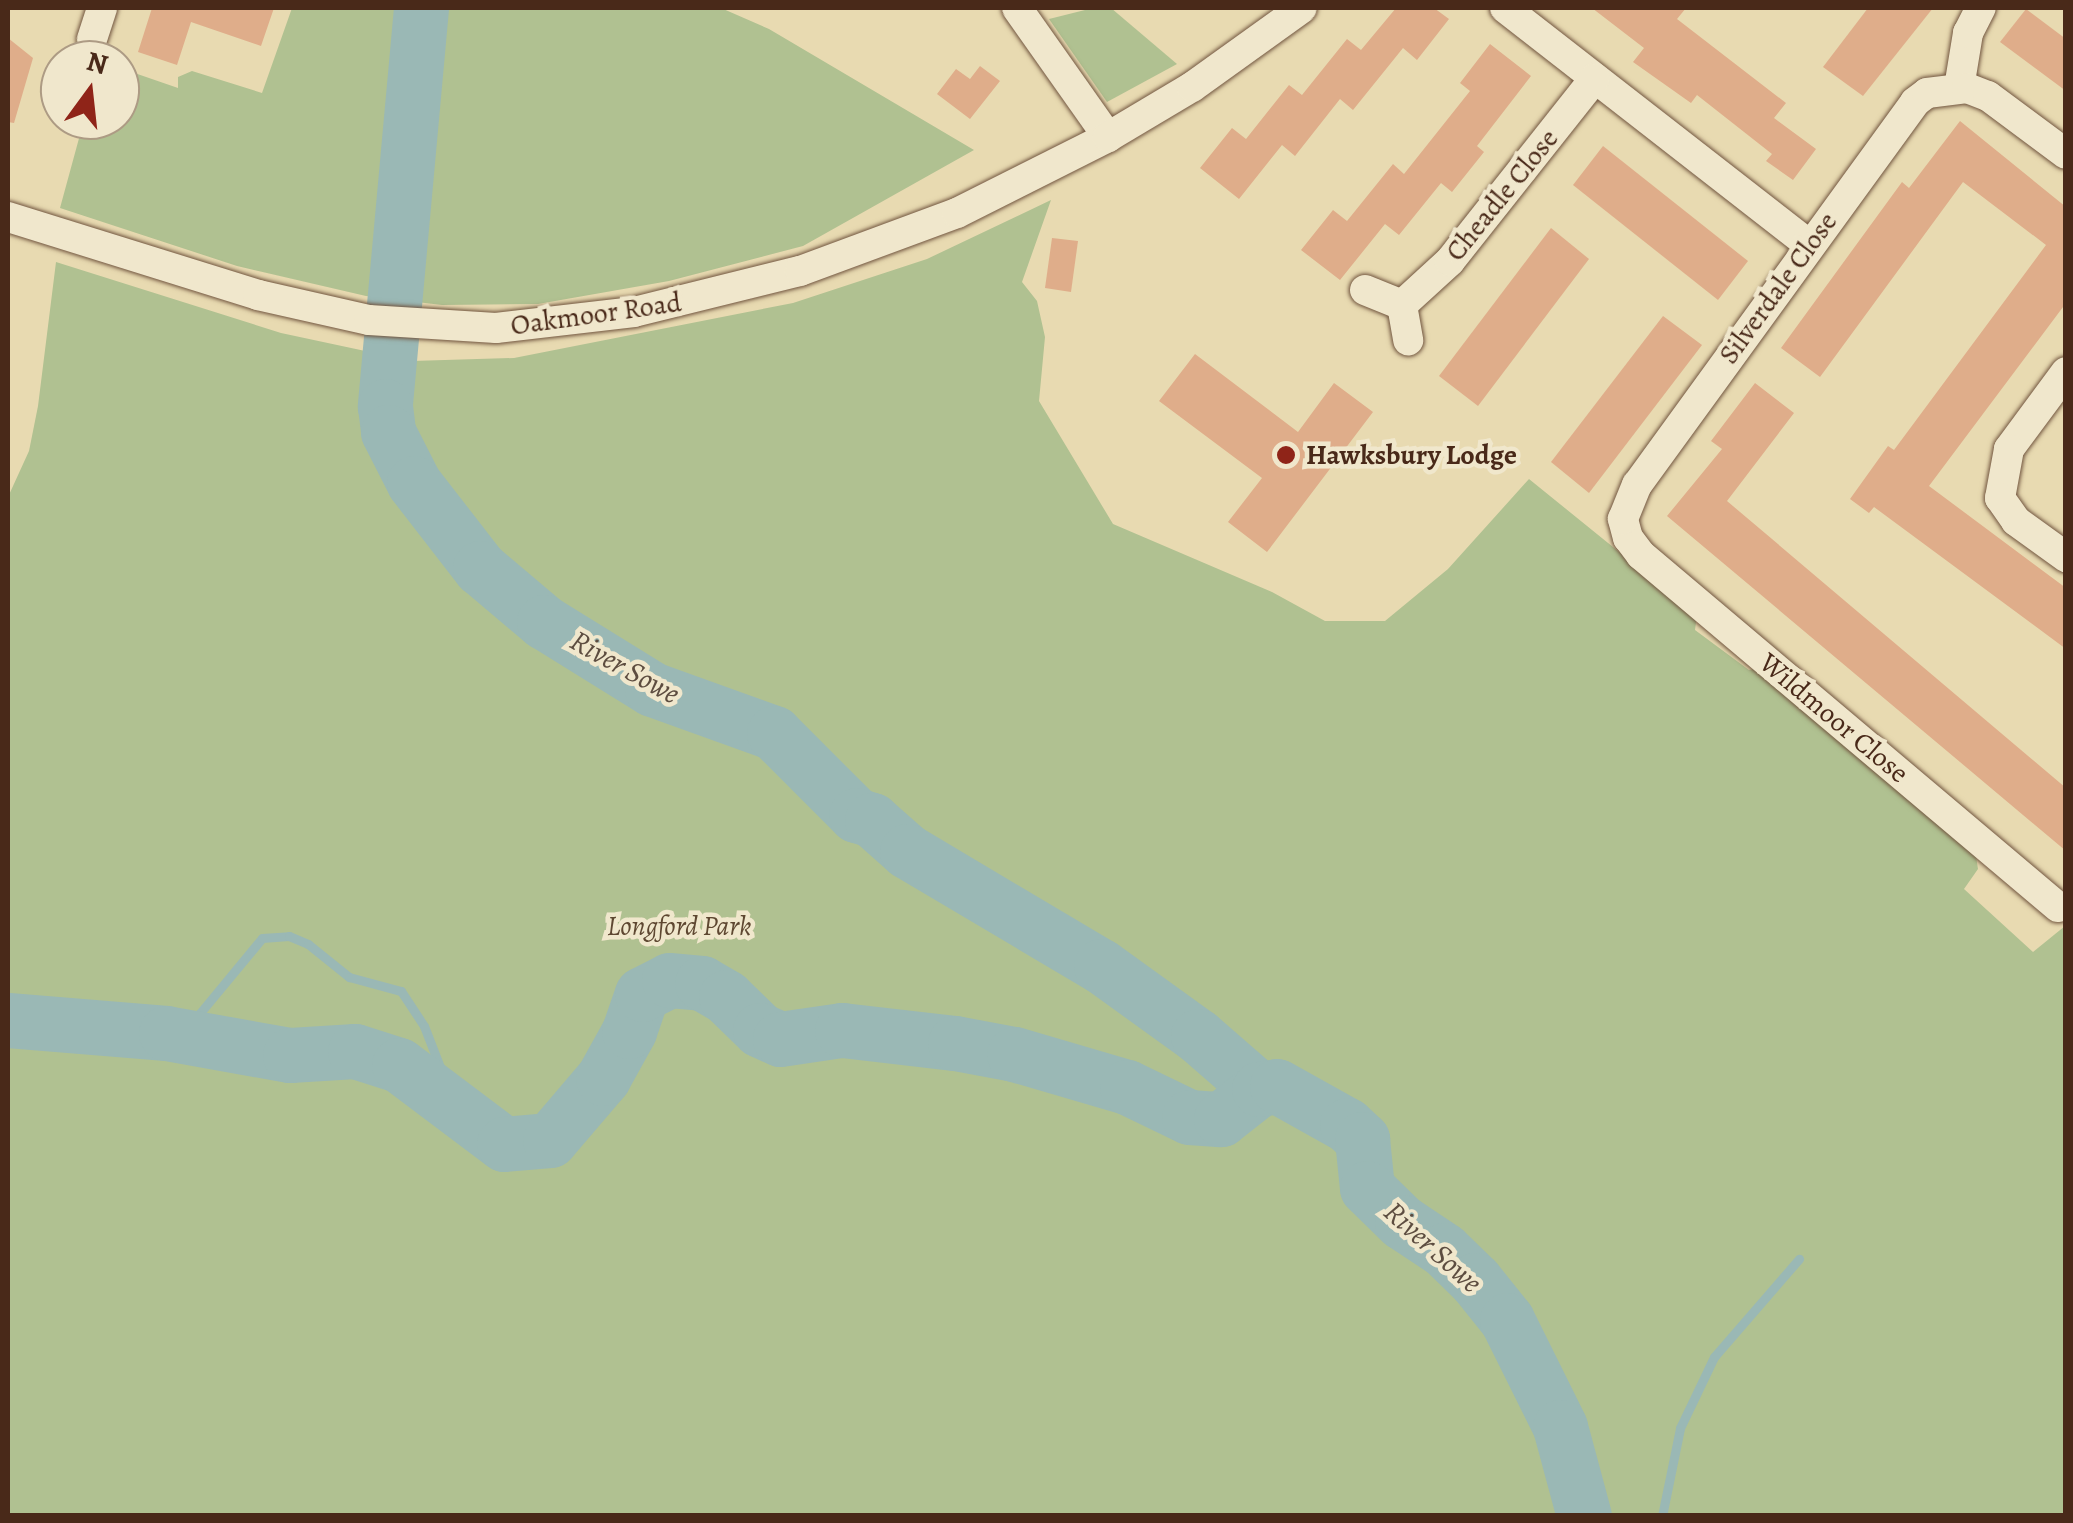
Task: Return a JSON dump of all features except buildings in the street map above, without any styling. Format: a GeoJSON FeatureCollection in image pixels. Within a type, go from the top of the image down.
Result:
{"type":"FeatureCollection","features":[{"type":"Feature","properties":{"kind":"street"},"geometry":{"type":"LineString","coordinates":[[92,40],[102,8]]}},
{"type":"Feature","properties":{"kind":"street"},"geometry":{"type":"LineString","coordinates":[[1017,8],[1108,137]]}},
{"type":"Feature","properties":{"kind":"street","name":"Oakmoor Road"},"geometry":{"type":"LineString","coordinates":[[8,217],[258,295],[368,320],[424,326],[557,324],[634,312],[784,276],[877,246],[957,213],[1108,137],[1192,87],[1302,8]]}},
{"type":"Feature","properties":{"kind":"street"},"geometry":{"type":"LineString","coordinates":[[1505,8],[1808,244]]}},
{"type":"Feature","properties":{"kind":"street"},"geometry":{"type":"LineString","coordinates":[[1980,8],[1968,33],[1959,88],[1988,96],[2066,154]]}},
{"type":"Feature","properties":{"kind":"street","name":"Cheadle Close"},"geometry":{"type":"LineString","coordinates":[[1402,305],[1450,261],[1595,78]]}},
{"type":"Feature","properties":{"kind":"street","name":"Silverdale Close"},"geometry":{"type":"LineString","coordinates":[[1623,520],[1637,485],[1808,244],[1915,102],[1927,93],[1959,88]]}},
{"type":"Feature","properties":{"kind":"street"},"geometry":{"type":"LineString","coordinates":[[1365,290],[1402,305],[1408,340]]}},
{"type":"Feature","properties":{"kind":"street"},"geometry":{"type":"LineString","coordinates":[[2066,372],[2009,449],[2000,498],[2016,521],[2066,557]]}},
{"type":"Feature","properties":{"kind":"street","name":"Wildmoor Close"},"geometry":{"type":"LineString","coordinates":[[1623,520],[1628,538],[1641,555],[2058,908]]}},
{"type":"Feature","properties":{"kind":"green space"},"geometry":{"type":"Polygon","coordinates":[[[292,8],[721,8],[769,29],[974,150],[803,246],[669,281],[538,304],[442,305],[366,296],[237,266],[60,208],[79,140],[140,140],[140,75],[178,88],[178,77],[192,71],[262,93],[292,8]]]}},
{"type":"Feature","properties":{"kind":"green space"},"geometry":{"type":"Polygon","coordinates":[[[1093,8],[1111,8],[1177,64],[1107,102],[1049,19],[1093,8]]]}},
{"type":"Feature","properties":{"kind":"green space","name":"Longford Park"},"geometry":{"type":"Polygon","coordinates":[[[1051,200],[1022,282],[1037,301],[1045,337],[1039,401],[1113,524],[1272,592],[1325,621],[1385,621],[1448,569],[1529,479],[1697,615],[1695,630],[1749,670],[1759,668],[1975,850],[1978,869],[1964,889],[2033,952],[2065,926],[2065,1515],[8,1516],[8,497],[29,451],[56,262],[281,333],[412,361],[514,358],[793,303],[927,259],[1051,200]]]}},
{"type":"Feature","properties":{"kind":"waterway","name":"River Sowe"},"geometry":{"type":"LineString","coordinates":[[421,8],[385,406],[388,432],[414,483],[480,568],[544,622],[652,689],[774,733],[856,815],[872,820],[907,851],[1101,966],[1198,1036],[1259,1089]]}},
{"type":"Feature","properties":{"kind":"waterway"},"geometry":{"type":"LineString","coordinates":[[166,1033],[200,1013],[262,938],[289,936],[308,944],[349,977],[401,991],[424,1026],[454,1103]]}},
{"type":"Feature","properties":{"kind":"waterway","name":"River Sowe"},"geometry":{"type":"LineString","coordinates":[[8,1020],[166,1033],[290,1055],[355,1051],[399,1065],[504,1144],[550,1140],[603,1078],[629,1031],[642,994],[669,980],[702,983],[726,997],[760,1030],[780,1039],[842,1030],[1014,1054],[1127,1087],[1189,1117],[1221,1119],[1259,1089],[1277,1086],[1347,1125],[1362,1139],[1367,1188],[1402,1222],[1444,1250],[1507,1320],[1560,1427],[1584,1516]]}},
{"type":"Feature","properties":{"kind":"waterway"},"geometry":{"type":"LineString","coordinates":[[1662,1516],[1680,1428],[1714,1357],[1799,1259]]}},
{"type":"Feature","properties":{"kind":"place","name":"Hawksbury Lodge"},"geometry":{"type":"Point","coordinates":[1286,455]}}]}
